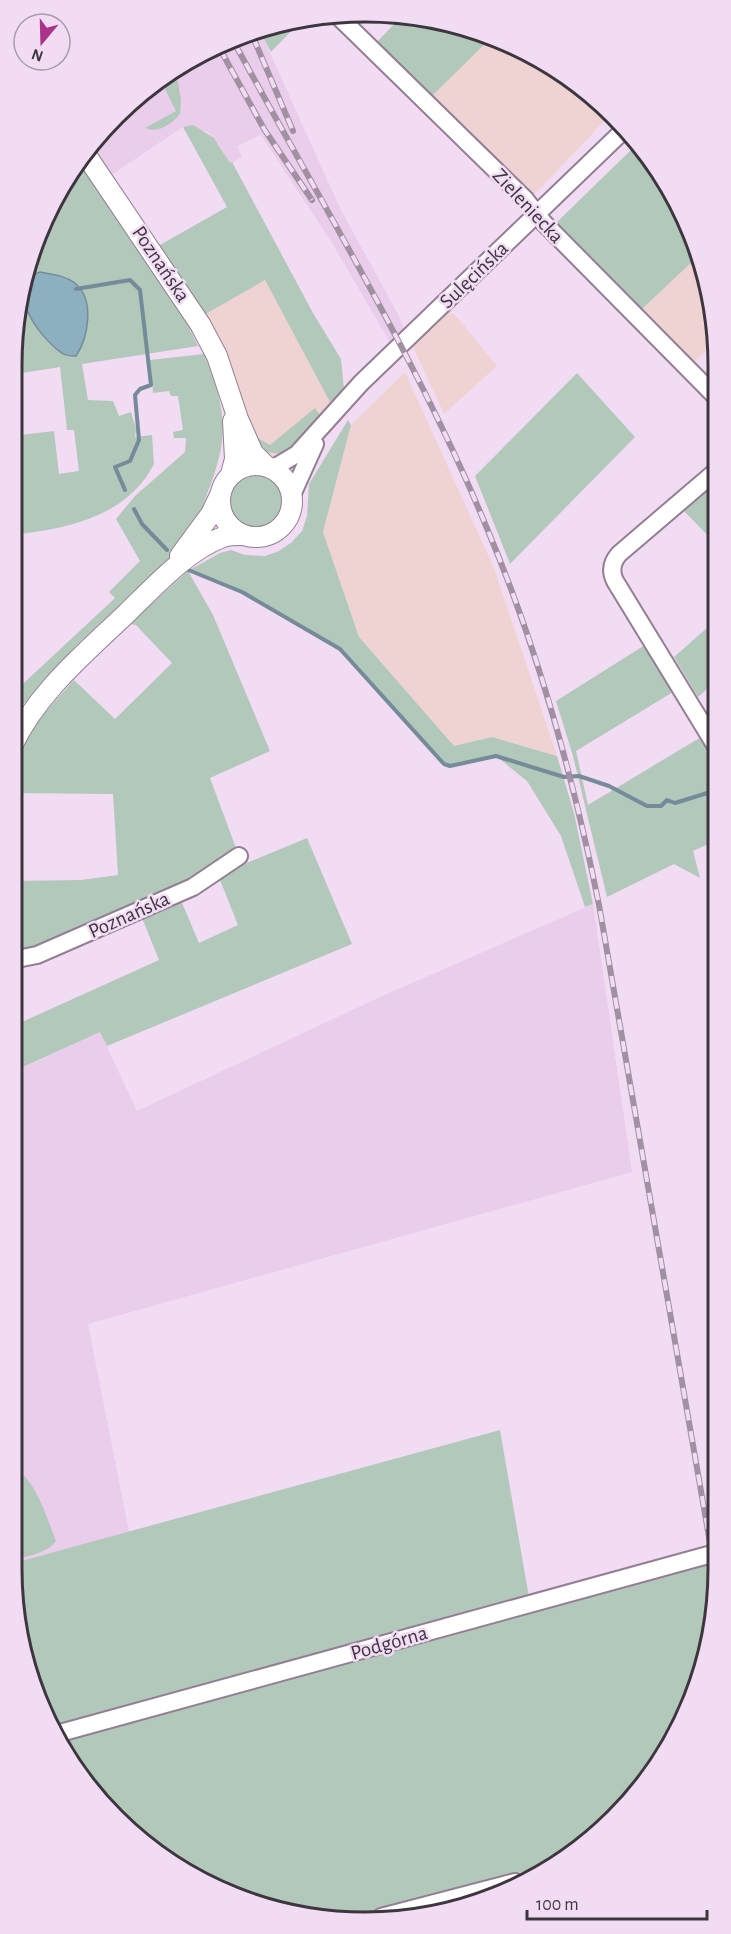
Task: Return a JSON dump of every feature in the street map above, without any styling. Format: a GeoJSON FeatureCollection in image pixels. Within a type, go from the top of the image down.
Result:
{"type":"FeatureCollection","features":[{"type":"Feature","properties":{"kind":"main road","name":"Poznańska"},"geometry":{"type":"LineString","coordinates":[[90,161],[200,324],[226,382],[238,420],[253,453],[270,468]]}},
{"type":"Feature","properties":{"kind":"main road","name":"Poznańska"},"geometry":{"type":"LineString","coordinates":[[22,725],[62,676],[165,575],[199,532],[226,482],[235,459],[235,443],[226,382]]}},
{"type":"Feature","properties":{"kind":"main road"},"geometry":{"type":"LineString","coordinates":[[249,465],[270,468],[281,476],[292,495],[290,514],[277,532],[261,538],[241,535],[234,531],[223,516],[226,482],[249,465]]}},
{"type":"Feature","properties":{"kind":"main road","name":"Poznańska"},"geometry":{"type":"LineString","coordinates":[[165,575],[207,545],[224,536],[241,535]]}},
{"type":"Feature","properties":{"kind":"street","name":"Zieleniecka"},"geometry":{"type":"LineString","coordinates":[[345,23],[516,191],[708,389]]}},
{"type":"Feature","properties":{"kind":"street","name":"Sulęcińska"},"geometry":{"type":"LineString","coordinates":[[270,468],[297,454],[326,425],[361,384],[619,135]]}},
{"type":"Feature","properties":{"kind":"street","name":"Sulęcińska"},"geometry":{"type":"LineString","coordinates":[[292,495],[305,460],[326,425]]}},
{"type":"Feature","properties":{"kind":"street"},"geometry":{"type":"LineString","coordinates":[[708,478],[619,554],[613,562],[612,572],[615,581],[708,733]]}},
{"type":"Feature","properties":{"kind":"street","name":"Poznańska"},"geometry":{"type":"LineString","coordinates":[[22,958],[37,955],[193,887],[239,856]]}},
{"type":"Feature","properties":{"kind":"street","name":"Podgórna"},"geometry":{"type":"LineString","coordinates":[[64,1732],[708,1555]]}},
{"type":"Feature","properties":{"kind":"street"},"geometry":{"type":"LineString","coordinates":[[415,1908],[483,1890]]}},
{"type":"Feature","properties":{"kind":"shaded area"},"geometry":{"type":"Polygon","coordinates":[[[263,38],[339,206],[400,318],[404,331],[391,344],[332,243],[261,135],[237,146],[242,157],[230,164],[219,144],[208,132],[183,127],[104,180],[91,160],[139,108],[194,68],[263,38]]]}},
{"type":"Feature","properties":{"kind":"shaded area"},"geometry":{"type":"Polygon","coordinates":[[[485,44],[537,68],[574,93],[605,120],[533,196],[431,97],[485,44]]]}},
{"type":"Feature","properties":{"kind":"shaded area"},"geometry":{"type":"Polygon","coordinates":[[[692,262],[702,299],[708,349],[693,363],[641,310],[692,262]]]}},
{"type":"Feature","properties":{"kind":"shaded area"},"geometry":{"type":"Polygon","coordinates":[[[265,280],[336,413],[326,425],[267,467],[197,319],[265,280]]]}},
{"type":"Feature","properties":{"kind":"shaded area"},"geometry":{"type":"Polygon","coordinates":[[[442,306],[457,317],[497,366],[444,414],[409,338],[442,306]]]}},
{"type":"Feature","properties":{"kind":"shaded area"},"geometry":{"type":"Polygon","coordinates":[[[405,372],[494,568],[557,756],[492,737],[454,746],[359,637],[323,532],[351,425],[405,372]]]}},
{"type":"Feature","properties":{"kind":"shaded area"},"geometry":{"type":"Polygon","coordinates":[[[593,904],[632,1172],[88,1324],[129,1532],[22,1561],[22,1068],[100,1032],[137,1111],[380,997],[593,904]]]}},
{"type":"Feature","properties":{"kind":"green space"},"geometry":{"type":"Polygon","coordinates":[[[395,24],[454,34],[485,44],[431,97],[376,43],[395,24]]]}},
{"type":"Feature","properties":{"kind":"green space"},"geometry":{"type":"Polygon","coordinates":[[[292,31],[271,52],[264,38],[292,31]]]}},
{"type":"Feature","properties":{"kind":"green space"},"geometry":{"type":"Polygon","coordinates":[[[177,79],[181,100],[180,114],[159,129],[145,128],[176,111],[164,88],[177,79]]]}},
{"type":"Feature","properties":{"kind":"green space"},"geometry":{"type":"Polygon","coordinates":[[[193,125],[214,138],[230,163],[232,162],[313,313],[341,359],[344,389],[330,402],[265,280],[197,319],[151,250],[227,207],[183,127],[193,125]]]}},
{"type":"Feature","properties":{"kind":"green space"},"geometry":{"type":"Polygon","coordinates":[[[632,149],[663,194],[692,262],[641,310],[555,224],[632,149]]]}},
{"type":"Feature","properties":{"kind":"green space"},"geometry":{"type":"Polygon","coordinates":[[[84,170],[184,318],[198,346],[82,364],[88,400],[113,401],[119,416],[131,412],[136,429],[135,437],[152,435],[154,464],[128,497],[111,508],[74,524],[22,534],[22,435],[54,431],[59,474],[79,471],[74,430],[67,430],[60,367],[22,373],[25,321],[34,277],[49,234],[68,194],[84,170]]]}},
{"type":"Feature","properties":{"kind":"green space"},"geometry":{"type":"Polygon","coordinates":[[[204,354],[212,374],[221,408],[222,440],[214,474],[201,511],[182,543],[168,559],[75,647],[22,705],[22,685],[115,598],[109,592],[140,561],[116,519],[135,496],[185,452],[186,438],[174,438],[173,432],[183,430],[178,396],[171,396],[169,391],[153,393],[150,360],[204,354]]]}},
{"type":"Feature","properties":{"kind":"green space"},"geometry":{"type":"Polygon","coordinates":[[[577,373],[635,437],[510,564],[475,476],[577,373]]]}},
{"type":"Feature","properties":{"kind":"green space"},"geometry":{"type":"Polygon","coordinates":[[[315,408],[320,415],[300,439],[281,454],[267,452],[254,436],[270,445],[315,408]]]}},
{"type":"Feature","properties":{"kind":"green space"},"geometry":{"type":"Polygon","coordinates":[[[348,420],[351,425],[323,532],[359,637],[454,746],[492,737],[557,756],[574,813],[593,904],[585,907],[561,836],[527,781],[496,756],[450,766],[444,764],[340,649],[242,592],[188,571],[220,553],[231,550],[245,555],[265,556],[279,551],[292,542],[302,531],[307,516],[309,484],[348,420]]]}},
{"type":"Feature","properties":{"kind":"green space"},"geometry":{"type":"Polygon","coordinates":[[[256,475],[267,477],[276,483],[282,492],[284,503],[282,514],[276,523],[267,529],[256,531],[245,529],[236,523],[230,514],[228,503],[230,492],[236,483],[245,477],[256,475]]]}},
{"type":"Feature","properties":{"kind":"green space"},"geometry":{"type":"Polygon","coordinates":[[[708,490],[708,536],[684,511],[708,490]]]}},
{"type":"Feature","properties":{"kind":"green space"},"geometry":{"type":"Polygon","coordinates":[[[188,571],[213,615],[270,751],[210,778],[239,856],[114,917],[22,951],[22,881],[81,880],[118,875],[113,794],[22,793],[22,745],[29,730],[74,680],[115,719],[172,663],[136,625],[129,624],[188,571]]]}},
{"type":"Feature","properties":{"kind":"green space"},"geometry":{"type":"Polygon","coordinates":[[[708,627],[708,688],[698,697],[674,657],[708,627]]]}},
{"type":"Feature","properties":{"kind":"green space"},"geometry":{"type":"Polygon","coordinates":[[[645,645],[673,692],[576,751],[588,805],[701,737],[708,748],[708,844],[693,851],[700,878],[674,864],[607,897],[573,756],[556,701],[645,645]]]}},
{"type":"Feature","properties":{"kind":"green space"},"geometry":{"type":"Polygon","coordinates":[[[307,838],[352,944],[107,1046],[100,1032],[22,1067],[22,1022],[159,960],[140,913],[180,898],[199,943],[238,925],[220,880],[242,865],[307,838]]]}},
{"type":"Feature","properties":{"kind":"green space"},"geometry":{"type":"Polygon","coordinates":[[[500,1430],[530,1603],[708,1560],[708,1591],[697,1657],[673,1720],[663,1740],[638,1777],[592,1826],[556,1854],[528,1871],[379,1911],[343,1911],[277,1900],[234,1885],[194,1866],[157,1841],[123,1811],[93,1777],[67,1738],[276,1669],[60,1724],[34,1657],[25,1613],[22,1561],[500,1430]]]}},
{"type":"Feature","properties":{"kind":"green space"},"geometry":{"type":"Polygon","coordinates":[[[22,1473],[35,1490],[56,1541],[37,1554],[22,1557],[22,1473]]]}},
{"type":"Feature","properties":{"kind":"water"},"geometry":{"type":"Polygon","coordinates":[[[40,272],[68,279],[82,291],[86,300],[88,320],[84,340],[76,356],[65,355],[53,346],[28,312],[35,275],[40,272]]]}},
{"type":"Feature","properties":{"kind":"waterway"},"geometry":{"type":"LineString","coordinates":[[76,289],[130,280],[140,290],[151,385],[140,389],[135,395],[139,440],[130,461],[115,467],[125,490]]}},
{"type":"Feature","properties":{"kind":"waterway"},"geometry":{"type":"LineString","coordinates":[[134,509],[142,524],[167,550]]}},
{"type":"Feature","properties":{"kind":"waterway"},"geometry":{"type":"LineString","coordinates":[[186,569],[242,592],[340,649],[444,764],[450,766],[496,756],[564,777],[579,776],[609,786],[647,806],[661,806],[667,800],[675,803],[708,793]]}},
{"type":"Feature","properties":{"kind":"railway"},"geometry":{"type":"LineString","coordinates":[[255,41],[293,131]]}},
{"type":"Feature","properties":{"kind":"railway"},"geometry":{"type":"LineString","coordinates":[[237,48],[367,282],[430,403],[505,572],[538,666],[566,760],[599,905],[708,1531]]}},
{"type":"Feature","properties":{"kind":"railway"},"geometry":{"type":"LineString","coordinates":[[223,54],[264,129],[312,200]]}}]}
